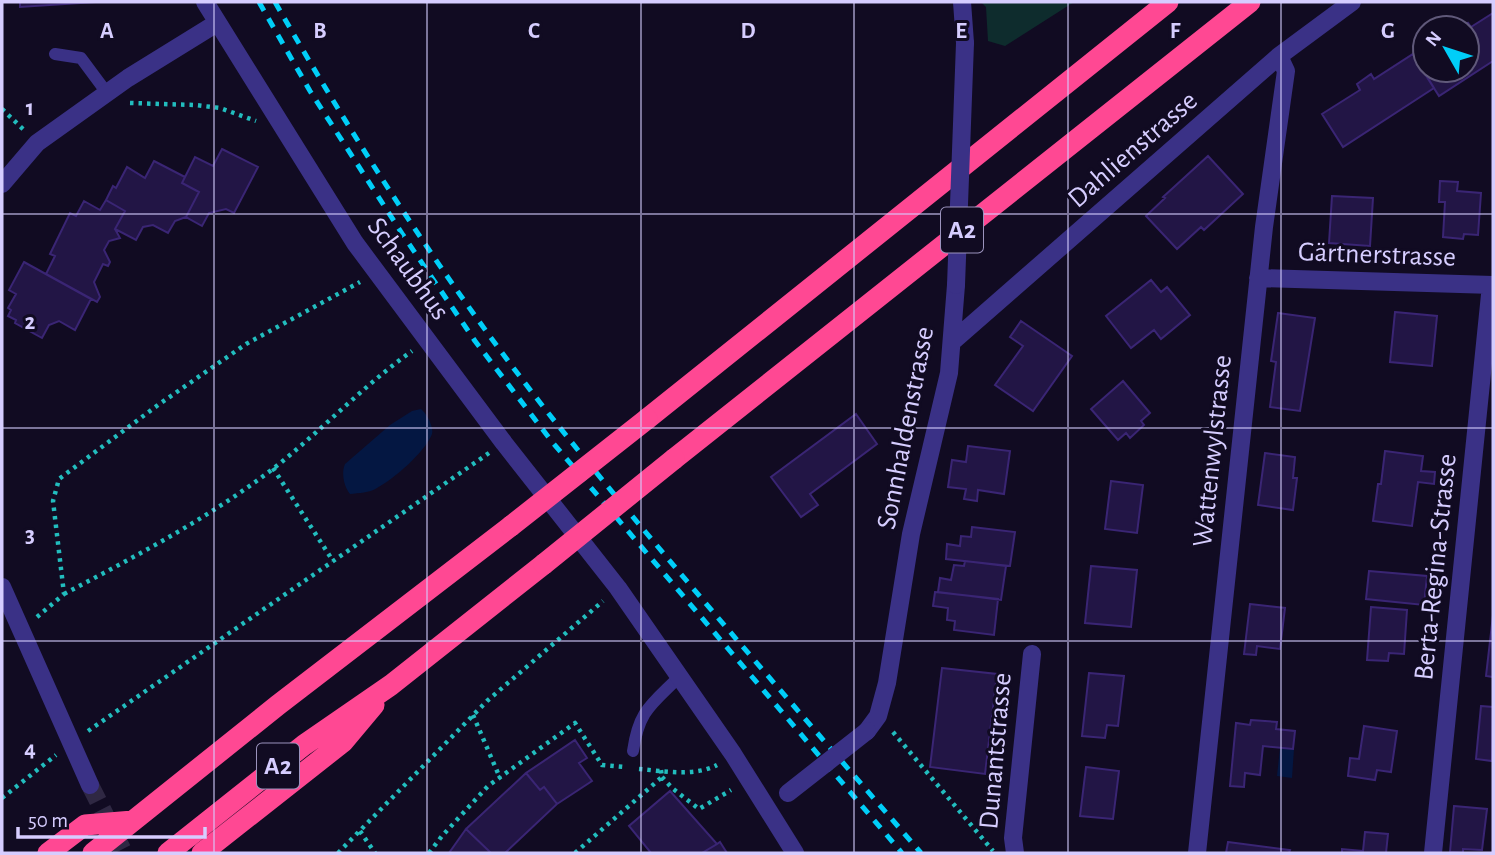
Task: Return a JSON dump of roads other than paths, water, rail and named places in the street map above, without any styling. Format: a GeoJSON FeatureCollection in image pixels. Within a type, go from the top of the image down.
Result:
{"type":"FeatureCollection","features":[{"type":"Feature","properties":{"kind":"highway","name":"A2"},"geometry":{"type":"LineString","coordinates":[[93,853],[647,419],[1168,2]]}},
{"type":"Feature","properties":{"kind":"highway","name":"A2"},"geometry":{"type":"LineString","coordinates":[[168,853],[304,745],[391,685],[1250,2]]}},
{"type":"Feature","properties":{"kind":"highway"},"geometry":{"type":"LineString","coordinates":[[202,853],[343,742],[391,685]]}},
{"type":"Feature","properties":{"kind":"highway"},"geometry":{"type":"LineString","coordinates":[[48,853],[85,825],[133,821]]}},
{"type":"Feature","properties":{"kind":"street","name":"Schaubhus"},"geometry":{"type":"LineString","coordinates":[[205,2],[355,243],[504,443],[618,589],[679,677],[728,758],[768,809],[795,853]]}},
{"type":"Feature","properties":{"kind":"street","name":"Sonnhaldenstrasse"},"geometry":{"type":"LineString","coordinates":[[768,809],[867,731],[878,716],[887,683],[911,534],[949,373],[953,342],[965,43],[962,2]]}},
{"type":"Feature","properties":{"kind":"street","name":"Dahlienstrasse"},"geometry":{"type":"LineString","coordinates":[[953,342],[1279,56],[1352,2]]}},
{"type":"Feature","properties":{"kind":"street"},"geometry":{"type":"LineString","coordinates":[[2,184],[37,143],[107,93],[217,23]]}},
{"type":"Feature","properties":{"kind":"street","name":"Wattenwylstrasse"},"geometry":{"type":"LineString","coordinates":[[1197,853],[1258,278],[1286,71],[1279,56]]}},
{"type":"Feature","properties":{"kind":"street","name":"Gärtnerstrasse"},"geometry":{"type":"LineString","coordinates":[[1258,278],[1492,285]]}},
{"type":"Feature","properties":{"kind":"street","name":"Berta-Regina-Strasse"},"geometry":{"type":"LineString","coordinates":[[1433,853],[1492,285]]}},
{"type":"Feature","properties":{"kind":"street"},"geometry":{"type":"LineString","coordinates":[[2,587],[90,785]]}},
{"type":"Feature","properties":{"kind":"street","name":"Dunantstrasse"},"geometry":{"type":"LineString","coordinates":[[1015,853],[1013,838],[1032,654]]}},
{"type":"Feature","properties":{"kind":"lane"},"geometry":{"type":"LineString","coordinates":[[55,54],[81,58],[107,93]]}},
{"type":"Feature","properties":{"kind":"lane"},"geometry":{"type":"LineString","coordinates":[[633,751],[636,727],[648,708],[679,677]]}},
{"type":"Feature","properties":{"kind":"water"},"geometry":{"type":"Polygon","coordinates":[[[421,409],[432,427],[432,434],[423,449],[384,484],[371,491],[350,494],[344,480],[345,464],[390,425],[412,411],[421,409]]]}},
{"type":"Feature","properties":{"kind":"water"},"geometry":{"type":"Polygon","coordinates":[[[1280,748],[1294,749],[1292,778],[1277,776],[1280,748]]]}},
{"type":"Feature","properties":{"kind":"tunnel"},"geometry":{"type":"LineString","coordinates":[[90,785],[124,853]]}},
{"type":"Feature","properties":{"kind":"railway"},"geometry":{"type":"LineString","coordinates":[[259,2],[310,91],[475,341],[553,443],[902,853]]}},
{"type":"Feature","properties":{"kind":"railway"},"geometry":{"type":"LineString","coordinates":[[275,2],[342,115],[413,226],[528,387],[656,544],[921,853]]}}]}
